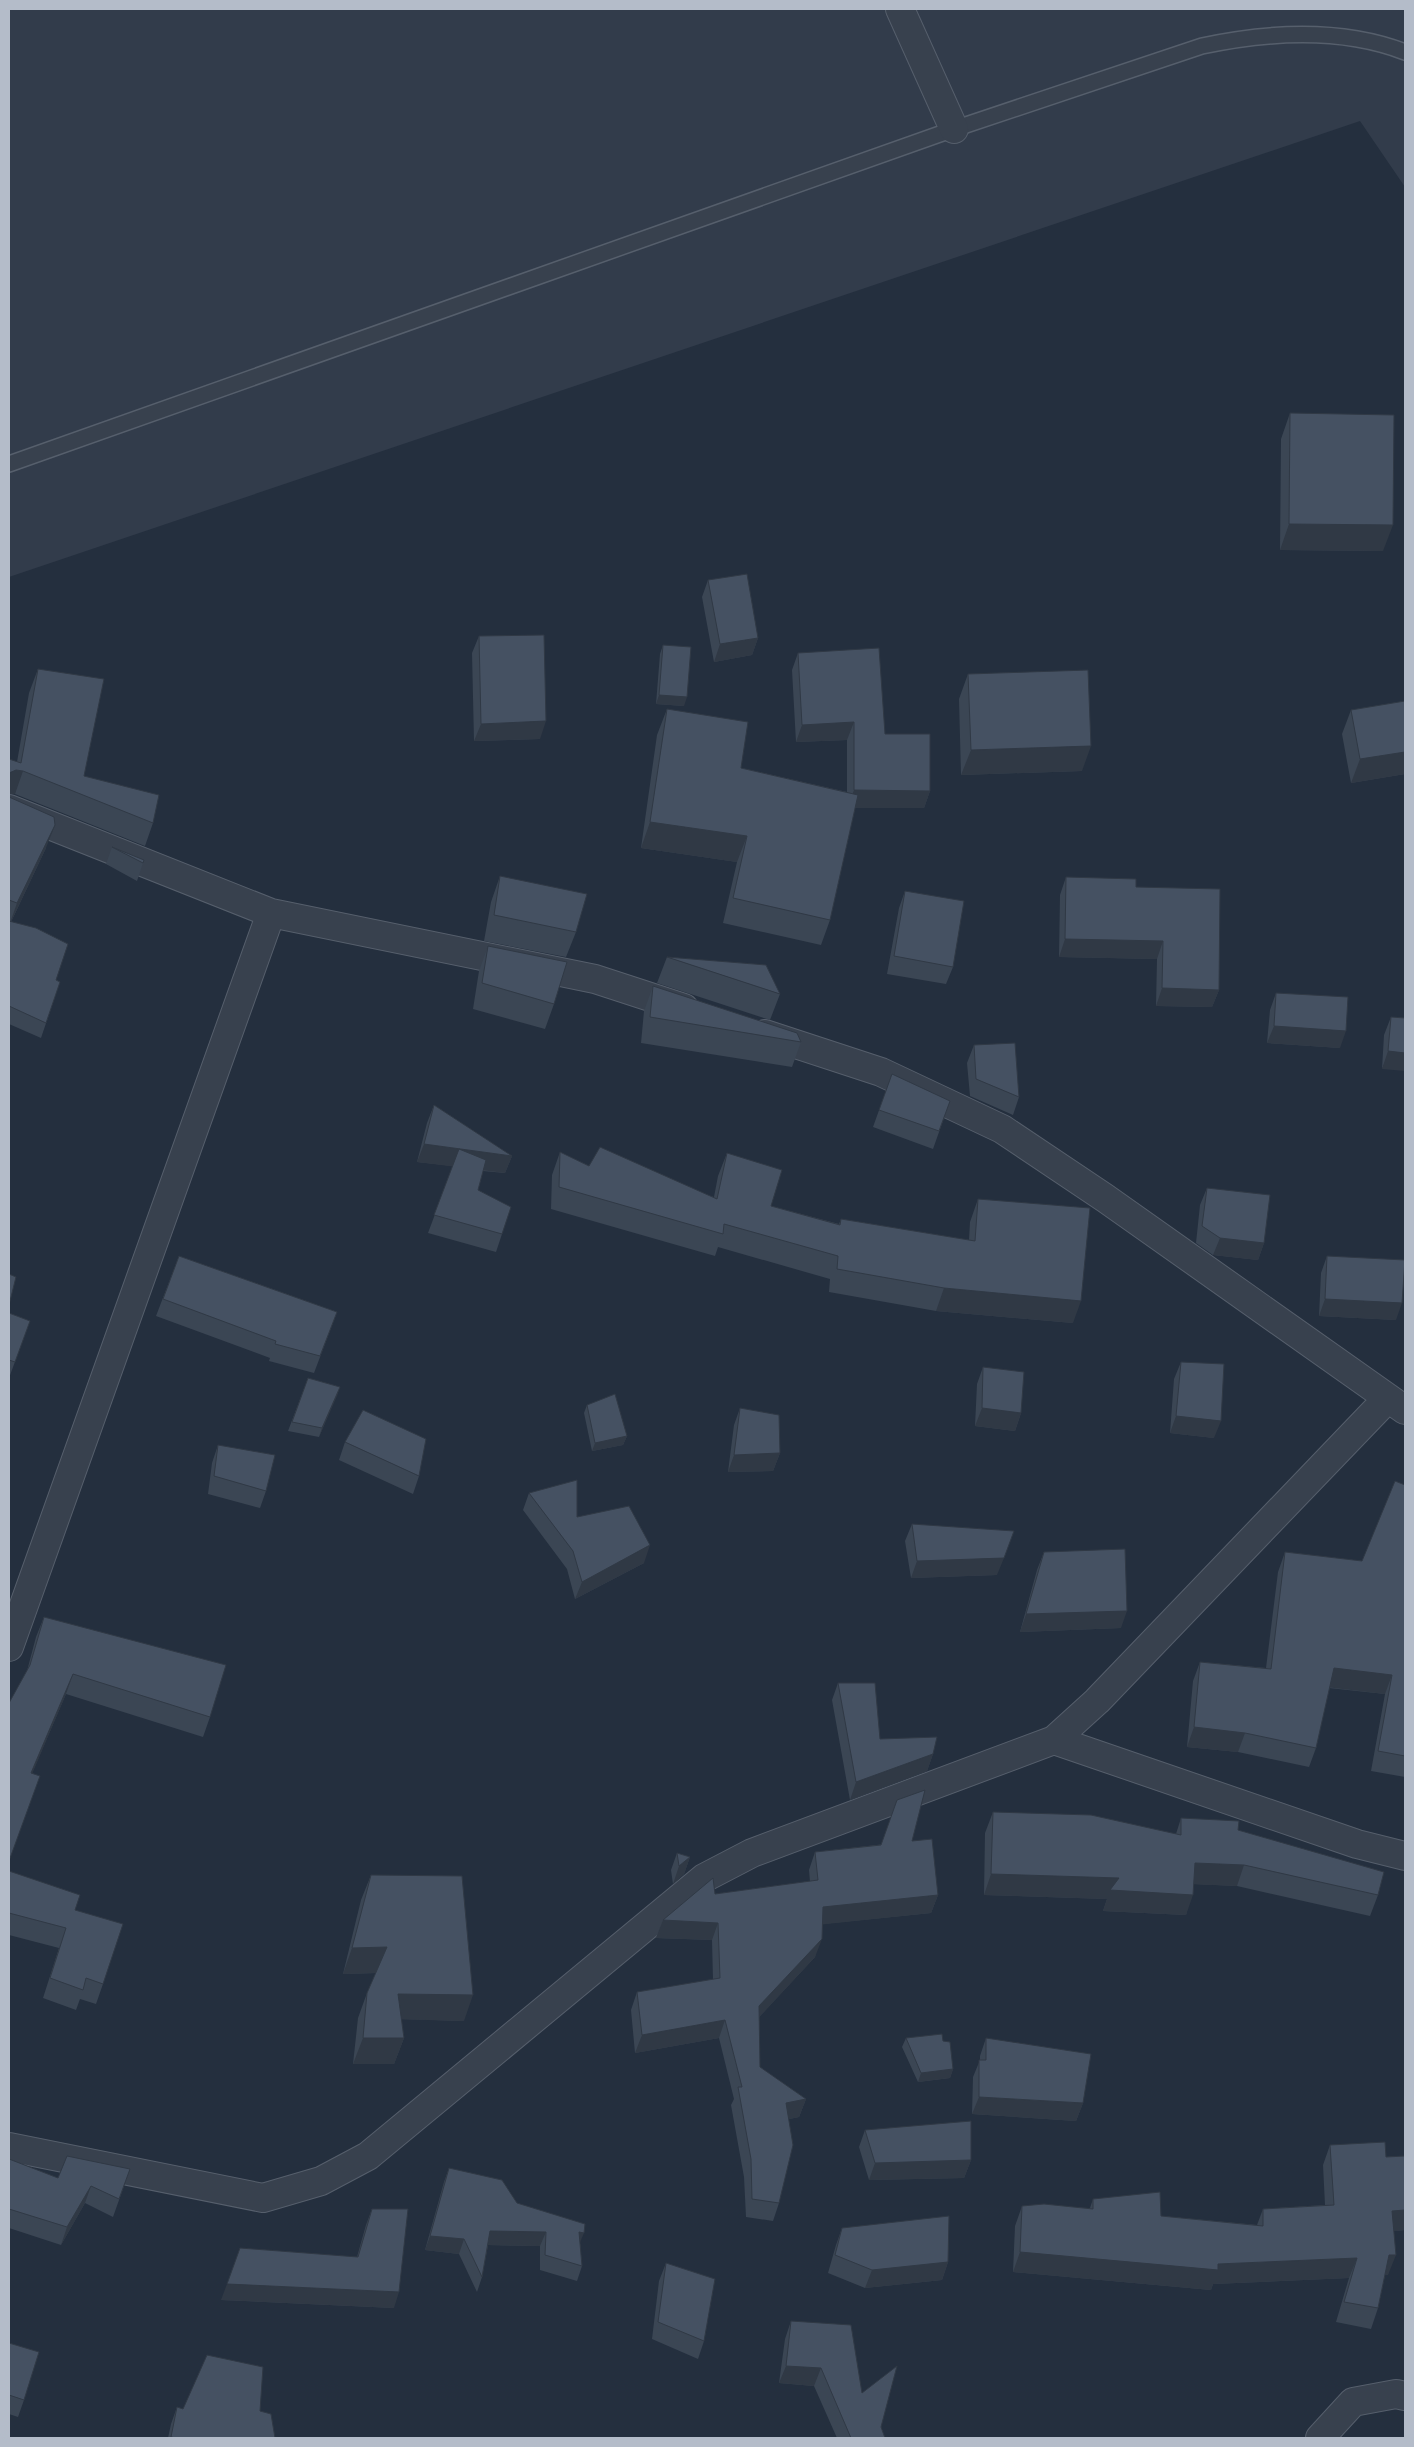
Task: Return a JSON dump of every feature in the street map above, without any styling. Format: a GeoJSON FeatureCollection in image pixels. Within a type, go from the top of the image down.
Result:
{"type":"FeatureCollection","features":[{"type":"Feature","properties":{"kind":"street"},"geometry":{"type":"LineString","coordinates":[[900,9],[954,130]]}},
{"type":"Feature","properties":{"kind":"street"},"geometry":{"type":"LineString","coordinates":[[9,810],[271,913],[595,979],[706,1015]]}},
{"type":"Feature","properties":{"kind":"street"},"geometry":{"type":"LineString","coordinates":[[9,1647],[271,913]]}},
{"type":"Feature","properties":{"kind":"street"},"geometry":{"type":"LineString","coordinates":[[9,2147],[263,2198],[321,2182],[368,2156],[704,1878],[752,1853],[1054,1740],[1097,1701],[1396,1404],[1105,1198],[1002,1129],[881,1072],[743,1027]]}},
{"type":"Feature","properties":{"kind":"street"},"geometry":{"type":"LineString","coordinates":[[1054,1740],[1357,1844],[1405,1856]]}},
{"type":"Feature","properties":{"kind":"street"},"geometry":{"type":"LineString","coordinates":[[1320,2438],[1353,2402],[1396,2394],[1405,2396]]}},
{"type":"Feature","properties":{"kind":"lane"},"geometry":{"type":"LineString","coordinates":[[9,464],[954,130],[1202,46],[1238,38],[1274,34],[1316,35],[1359,40],[1405,52]]}},
{"type":"Feature","properties":{"kind":"shaded area"},"geometry":{"type":"Polygon","coordinates":[[[9,9],[1405,9],[1405,187],[1360,121],[9,577],[9,9]]]}},
{"type":"Feature","properties":{"kind":"building"},"geometry":{"type":"Polygon","coordinates":[[[1290,413],[1394,415],[1393,525],[1289,524],[1290,413]]]}},
{"type":"Feature","properties":{"kind":"building"},"geometry":{"type":"Polygon","coordinates":[[[747,574],[758,638],[720,644],[708,580],[747,574]]]}},
{"type":"Feature","properties":{"kind":"building"},"geometry":{"type":"Polygon","coordinates":[[[544,635],[546,721],[481,724],[479,636],[544,635]]]}},
{"type":"Feature","properties":{"kind":"building"},"geometry":{"type":"Polygon","coordinates":[[[663,645],[691,647],[687,697],[659,695],[663,645]]]}},
{"type":"Feature","properties":{"kind":"building"},"geometry":{"type":"Polygon","coordinates":[[[879,648],[885,734],[930,734],[930,791],[854,790],[854,722],[802,725],[798,653],[879,648]]]}},
{"type":"Feature","properties":{"kind":"building"},"geometry":{"type":"Polygon","coordinates":[[[38,669],[104,679],[84,776],[159,795],[153,823],[23,771],[16,770],[9,773],[9,759],[21,763],[38,669]]]}},
{"type":"Feature","properties":{"kind":"building"},"geometry":{"type":"Polygon","coordinates":[[[1088,670],[1091,746],[971,750],[968,674],[1088,670]]]}},
{"type":"Feature","properties":{"kind":"building"},"geometry":{"type":"Polygon","coordinates":[[[1405,701],[1405,752],[1360,759],[1351,710],[1405,701]]]}},
{"type":"Feature","properties":{"kind":"building"},"geometry":{"type":"Polygon","coordinates":[[[667,709],[748,722],[741,768],[858,795],[830,920],[733,898],[747,836],[650,822],[667,709]]]}},
{"type":"Feature","properties":{"kind":"building"},"geometry":{"type":"Polygon","coordinates":[[[9,797],[54,817],[55,825],[17,903],[9,900],[9,797]]]}},
{"type":"Feature","properties":{"kind":"building"},"geometry":{"type":"Polygon","coordinates":[[[112,847],[144,860],[143,863],[112,847]]]}},
{"type":"Feature","properties":{"kind":"building"},"geometry":{"type":"Polygon","coordinates":[[[500,876],[587,894],[576,932],[494,915],[500,876]]]}},
{"type":"Feature","properties":{"kind":"building"},"geometry":{"type":"Polygon","coordinates":[[[1066,877],[1136,879],[1136,887],[1220,889],[1219,990],[1162,988],[1163,941],[1065,939],[1066,877]]]}},
{"type":"Feature","properties":{"kind":"building"},"geometry":{"type":"Polygon","coordinates":[[[905,891],[964,901],[953,967],[894,956],[905,891]]]}},
{"type":"Feature","properties":{"kind":"building"},"geometry":{"type":"Polygon","coordinates":[[[9,921],[36,928],[68,944],[56,980],[60,982],[46,1023],[9,1006],[9,921]]]}},
{"type":"Feature","properties":{"kind":"building"},"geometry":{"type":"Polygon","coordinates":[[[488,946],[567,962],[554,1004],[482,983],[488,946]]]}},
{"type":"Feature","properties":{"kind":"building"},"geometry":{"type":"Polygon","coordinates":[[[667,957],[766,965],[780,994],[667,957]]]}},
{"type":"Feature","properties":{"kind":"building"},"geometry":{"type":"Polygon","coordinates":[[[653,986],[797,1033],[801,1042],[650,1017],[653,986]]]}},
{"type":"Feature","properties":{"kind":"building"},"geometry":{"type":"Polygon","coordinates":[[[1276,993],[1348,997],[1346,1031],[1274,1026],[1276,993]]]}},
{"type":"Feature","properties":{"kind":"building"},"geometry":{"type":"Polygon","coordinates":[[[1391,1017],[1405,1018],[1405,1053],[1388,1051],[1391,1017]]]}},
{"type":"Feature","properties":{"kind":"building"},"geometry":{"type":"Polygon","coordinates":[[[1015,1043],[1019,1097],[976,1079],[974,1045],[1015,1043]]]}},
{"type":"Feature","properties":{"kind":"building"},"geometry":{"type":"Polygon","coordinates":[[[892,1074],[950,1101],[939,1131],[879,1110],[892,1074]]]}},
{"type":"Feature","properties":{"kind":"building"},"geometry":{"type":"Polygon","coordinates":[[[434,1105],[512,1156],[424,1144],[434,1105]]]}},
{"type":"Feature","properties":{"kind":"building"},"geometry":{"type":"Polygon","coordinates":[[[600,1147],[717,1199],[727,1153],[782,1170],[771,1206],[840,1225],[841,1219],[975,1241],[978,1199],[1090,1208],[1081,1301],[944,1288],[837,1269],[838,1256],[724,1224],[723,1234],[559,1187],[560,1152],[589,1166],[600,1147]]]}},
{"type":"Feature","properties":{"kind":"building"},"geometry":{"type":"Polygon","coordinates":[[[459,1149],[486,1160],[478,1190],[511,1207],[502,1234],[434,1215],[459,1149]]]}},
{"type":"Feature","properties":{"kind":"building"},"geometry":{"type":"Polygon","coordinates":[[[1207,1188],[1270,1195],[1264,1243],[1220,1238],[1202,1226],[1207,1188]]]}},
{"type":"Feature","properties":{"kind":"building"},"geometry":{"type":"Polygon","coordinates":[[[179,1256],[337,1312],[320,1356],[275,1344],[276,1341],[163,1299],[179,1256]]]}},
{"type":"Feature","properties":{"kind":"building"},"geometry":{"type":"Polygon","coordinates":[[[1327,1256],[1405,1260],[1402,1303],[1325,1299],[1327,1256]]]}},
{"type":"Feature","properties":{"kind":"building"},"geometry":{"type":"Polygon","coordinates":[[[9,1274],[16,1277],[9,1305],[9,1274]]]}},
{"type":"Feature","properties":{"kind":"building"},"geometry":{"type":"Polygon","coordinates":[[[9,1313],[30,1321],[15,1362],[9,1360],[9,1313]]]}},
{"type":"Feature","properties":{"kind":"building"},"geometry":{"type":"Polygon","coordinates":[[[1181,1362],[1224,1364],[1221,1421],[1176,1416],[1181,1362]]]}},
{"type":"Feature","properties":{"kind":"building"},"geometry":{"type":"Polygon","coordinates":[[[983,1367],[1024,1372],[1021,1413],[982,1408],[983,1367]]]}},
{"type":"Feature","properties":{"kind":"building"},"geometry":{"type":"Polygon","coordinates":[[[308,1378],[340,1387],[322,1428],[292,1422],[308,1378]]]}},
{"type":"Feature","properties":{"kind":"building"},"geometry":{"type":"Polygon","coordinates":[[[615,1394],[627,1436],[595,1443],[587,1405],[615,1394]]]}},
{"type":"Feature","properties":{"kind":"building"},"geometry":{"type":"Polygon","coordinates":[[[740,1408],[779,1415],[780,1453],[734,1455],[740,1408]]]}},
{"type":"Feature","properties":{"kind":"building"},"geometry":{"type":"Polygon","coordinates":[[[363,1410],[426,1439],[419,1476],[345,1442],[363,1410]]]}},
{"type":"Feature","properties":{"kind":"building"},"geometry":{"type":"Polygon","coordinates":[[[218,1445],[275,1455],[266,1491],[214,1476],[218,1445]]]}},
{"type":"Feature","properties":{"kind":"building"},"geometry":{"type":"Polygon","coordinates":[[[577,1480],[577,1517],[629,1506],[650,1545],[582,1582],[573,1551],[529,1493],[577,1480]]]}},
{"type":"Feature","properties":{"kind":"building"},"geometry":{"type":"Polygon","coordinates":[[[1395,1481],[1405,1485],[1405,1756],[1378,1751],[1392,1675],[1334,1668],[1316,1748],[1245,1733],[1194,1727],[1200,1662],[1271,1669],[1285,1552],[1362,1561],[1395,1481]]]}},
{"type":"Feature","properties":{"kind":"building"},"geometry":{"type":"Polygon","coordinates":[[[912,1524],[1014,1531],[1004,1558],[917,1561],[912,1524]]]}},
{"type":"Feature","properties":{"kind":"building"},"geometry":{"type":"Polygon","coordinates":[[[1125,1549],[1127,1611],[1026,1614],[1044,1552],[1125,1549]]]}},
{"type":"Feature","properties":{"kind":"building"},"geometry":{"type":"Polygon","coordinates":[[[44,1617],[226,1665],[210,1717],[73,1674],[31,1773],[40,1776],[9,1861],[9,1703],[30,1665],[44,1617]]]}},
{"type":"Feature","properties":{"kind":"building"},"geometry":{"type":"Polygon","coordinates":[[[838,1683],[875,1683],[880,1739],[937,1737],[933,1754],[856,1782],[838,1683]]]}},
{"type":"Feature","properties":{"kind":"building"},"geometry":{"type":"Polygon","coordinates":[[[925,1790],[912,1841],[932,1839],[938,1895],[823,1907],[822,1939],[759,2006],[760,2067],[806,2099],[786,2103],[793,2145],[779,2203],[752,2199],[751,2159],[738,2087],[742,2087],[725,2020],[642,2035],[637,1992],[720,1978],[718,1923],[663,1920],[713,1878],[715,1894],[818,1880],[815,1852],[881,1845],[897,1800],[925,1790]]]}},
{"type":"Feature","properties":{"kind":"building"},"geometry":{"type":"Polygon","coordinates":[[[993,1812],[1091,1815],[1181,1835],[1181,1818],[1239,1821],[1238,1830],[1384,1872],[1378,1895],[1244,1865],[1195,1863],[1193,1895],[1110,1890],[1119,1878],[991,1874],[993,1812]]]}},
{"type":"Feature","properties":{"kind":"building"},"geometry":{"type":"Polygon","coordinates":[[[677,1853],[690,1857],[679,1866],[677,1853]]]}},
{"type":"Feature","properties":{"kind":"building"},"geometry":{"type":"Polygon","coordinates":[[[9,1871],[80,1895],[75,1910],[123,1924],[103,1984],[86,1978],[83,1990],[50,1978],[66,1928],[9,1913],[9,1871]]]}},
{"type":"Feature","properties":{"kind":"building"},"geometry":{"type":"Polygon","coordinates":[[[371,1875],[462,1876],[473,1995],[398,1994],[404,2038],[363,2038],[367,1993],[387,1947],[352,1948],[371,1875]]]}},
{"type":"Feature","properties":{"kind":"building"},"geometry":{"type":"Polygon","coordinates":[[[942,2034],[943,2041],[950,2042],[953,2069],[921,2073],[906,2038],[942,2034]]]}},
{"type":"Feature","properties":{"kind":"building"},"geometry":{"type":"Polygon","coordinates":[[[986,2038],[1091,2054],[1083,2103],[979,2097],[979,2060],[986,2060],[986,2038]]]}},
{"type":"Feature","properties":{"kind":"building"},"geometry":{"type":"Polygon","coordinates":[[[971,2121],[971,2160],[875,2163],[865,2130],[971,2121]]]}},
{"type":"Feature","properties":{"kind":"building"},"geometry":{"type":"Polygon","coordinates":[[[1385,2142],[1386,2157],[1405,2156],[1405,2210],[1392,2211],[1396,2255],[1389,2255],[1378,2308],[1344,2302],[1357,2258],[1218,2264],[1218,2270],[1020,2252],[1022,2206],[1044,2204],[1093,2209],[1093,2199],[1160,2192],[1161,2216],[1263,2226],[1263,2209],[1334,2205],[1330,2145],[1385,2142]]]}},
{"type":"Feature","properties":{"kind":"building"},"geometry":{"type":"Polygon","coordinates":[[[67,2156],[130,2169],[119,2199],[91,2186],[67,2227],[9,2209],[9,2159],[58,2178],[67,2156]]]}},
{"type":"Feature","properties":{"kind":"building"},"geometry":{"type":"Polygon","coordinates":[[[449,2168],[502,2180],[517,2203],[585,2224],[584,2233],[579,2232],[582,2266],[545,2255],[546,2232],[490,2231],[482,2277],[464,2239],[430,2236],[449,2168]]]}},
{"type":"Feature","properties":{"kind":"building"},"geometry":{"type":"Polygon","coordinates":[[[372,2209],[408,2209],[399,2292],[227,2284],[240,2248],[358,2257],[372,2209]]]}},
{"type":"Feature","properties":{"kind":"building"},"geometry":{"type":"Polygon","coordinates":[[[949,2216],[948,2262],[872,2270],[835,2255],[842,2228],[949,2216]]]}},
{"type":"Feature","properties":{"kind":"building"},"geometry":{"type":"Polygon","coordinates":[[[666,2263],[715,2279],[704,2341],[658,2322],[666,2263]]]}},
{"type":"Feature","properties":{"kind":"building"},"geometry":{"type":"Polygon","coordinates":[[[791,2321],[851,2325],[862,2393],[897,2366],[881,2427],[885,2438],[851,2438],[821,2368],[786,2366],[791,2321]]]}},
{"type":"Feature","properties":{"kind":"building"},"geometry":{"type":"Polygon","coordinates":[[[9,2343],[39,2352],[24,2400],[9,2395],[9,2343]]]}},
{"type":"Feature","properties":{"kind":"building"},"geometry":{"type":"Polygon","coordinates":[[[207,2355],[263,2367],[260,2411],[271,2414],[275,2438],[171,2437],[177,2407],[183,2409],[207,2355]]]}}]}
